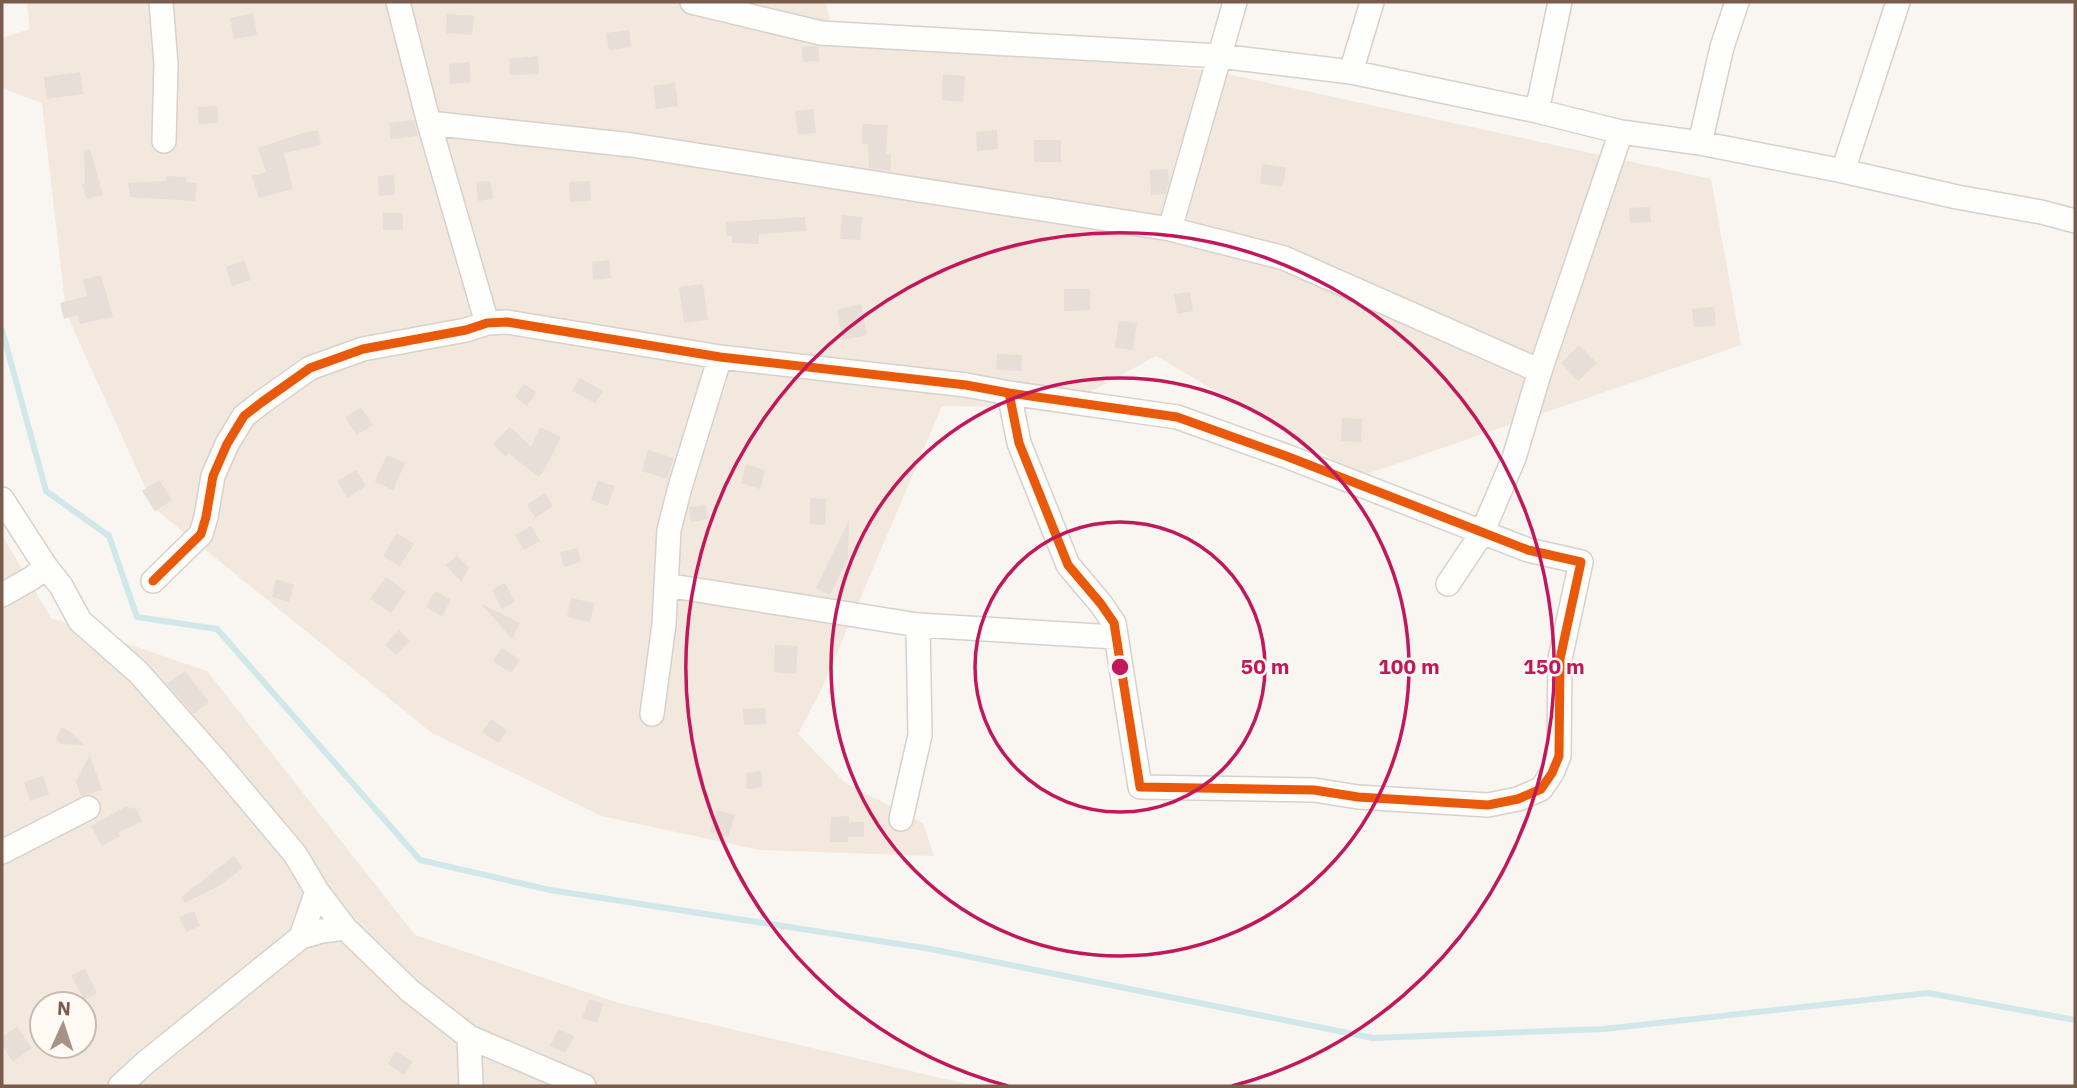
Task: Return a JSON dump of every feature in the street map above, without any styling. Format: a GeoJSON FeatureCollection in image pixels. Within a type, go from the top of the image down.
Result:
{"type":"FeatureCollection","features":[{"type":"Feature","properties":{"kind":"street"},"geometry":{"type":"LineString","coordinates":[[161,2],[166,64],[164,141]]}},
{"type":"Feature","properties":{"kind":"street"},"geometry":{"type":"LineString","coordinates":[[398,2],[429,123],[487,323]]}},
{"type":"Feature","properties":{"kind":"street"},"geometry":{"type":"LineString","coordinates":[[692,2],[821,33],[1219,56],[1351,72],[1621,132],[1843,171],[2075,221]]}},
{"type":"Feature","properties":{"kind":"street"},"geometry":{"type":"LineString","coordinates":[[1170,229],[1235,2]]}},
{"type":"Feature","properties":{"kind":"street"},"geometry":{"type":"LineString","coordinates":[[1351,72],[1372,2]]}},
{"type":"Feature","properties":{"kind":"street"},"geometry":{"type":"LineString","coordinates":[[1536,111],[1560,2]]}},
{"type":"Feature","properties":{"kind":"street"},"geometry":{"type":"LineString","coordinates":[[1700,144],[1722,47],[1737,2]]}},
{"type":"Feature","properties":{"kind":"street"},"geometry":{"type":"LineString","coordinates":[[1843,171],[1898,2]]}},
{"type":"Feature","properties":{"kind":"street"},"geometry":{"type":"LineString","coordinates":[[429,123],[632,145],[1170,229],[1284,258],[1540,371]]}},
{"type":"Feature","properties":{"kind":"street"},"geometry":{"type":"LineString","coordinates":[[1448,584],[1482,533],[1514,458],[1540,371],[1621,132]]}},
{"type":"Feature","properties":{"kind":"street"},"geometry":{"type":"LineString","coordinates":[[153,581],[201,534],[213,476],[227,444],[244,416],[310,368],[363,349],[466,330],[487,323],[507,322],[720,357],[966,385],[1177,417],[1528,550],[1581,562],[1560,659],[1559,756],[1542,789],[1518,799],[1488,805],[1358,797],[1314,790],[1140,788],[1114,623],[1068,565],[1019,443],[1009,393]]}},
{"type":"Feature","properties":{"kind":"street"},"geometry":{"type":"LineString","coordinates":[[652,715],[664,624],[669,530],[720,357]]}},
{"type":"Feature","properties":{"kind":"street"},"geometry":{"type":"LineString","coordinates":[[2,499],[61,586],[80,621],[138,672],[215,759],[295,854],[317,891],[345,928],[409,990],[469,1037],[584,1086]]}},
{"type":"Feature","properties":{"kind":"street"},"geometry":{"type":"LineString","coordinates":[[2,595],[46,567]]}},
{"type":"Feature","properties":{"kind":"street"},"geometry":{"type":"LineString","coordinates":[[666,585],[918,625],[1115,636]]}},
{"type":"Feature","properties":{"kind":"street"},"geometry":{"type":"LineString","coordinates":[[901,819],[920,735],[918,625]]}},
{"type":"Feature","properties":{"kind":"street"},"geometry":{"type":"LineString","coordinates":[[2,852],[88,808]]}},
{"type":"Feature","properties":{"kind":"street"},"geometry":{"type":"LineString","coordinates":[[301,937],[317,891]]}},
{"type":"Feature","properties":{"kind":"street"},"geometry":{"type":"LineString","coordinates":[[120,1086],[301,937],[345,928]]}},
{"type":"Feature","properties":{"kind":"street"},"geometry":{"type":"LineString","coordinates":[[469,1037],[471,1086]]}},
{"type":"Feature","properties":{"kind":"shaded area"},"geometry":{"type":"Polygon","coordinates":[[[27,2],[826,2],[831,27],[1218,72],[1711,179],[1741,345],[1361,476],[1156,356],[1061,408],[942,406],[823,686],[798,734],[845,783],[923,823],[934,856],[760,850],[601,816],[432,733],[155,509],[66,313],[42,103],[2,88],[2,38],[30,29],[27,2]]]}},
{"type":"Feature","properties":{"kind":"shaded area"},"geometry":{"type":"Polygon","coordinates":[[[2,535],[51,618],[207,671],[415,935],[619,1003],[975,1086],[2,1086],[2,535]]]}},
{"type":"Feature","properties":{"kind":"building"},"geometry":{"type":"Polygon","coordinates":[[[253,13],[257,35],[234,39],[230,18],[253,13]]]}},
{"type":"Feature","properties":{"kind":"building"},"geometry":{"type":"Polygon","coordinates":[[[447,14],[474,16],[472,35],[446,33],[447,14]]]}},
{"type":"Feature","properties":{"kind":"building"},"geometry":{"type":"Polygon","coordinates":[[[629,30],[631,47],[609,50],[606,33],[629,30]]]}},
{"type":"Feature","properties":{"kind":"building"},"geometry":{"type":"Polygon","coordinates":[[[802,47],[818,47],[820,61],[803,62],[802,47]]]}},
{"type":"Feature","properties":{"kind":"building"},"geometry":{"type":"Polygon","coordinates":[[[538,56],[539,74],[510,75],[509,59],[538,56]]]}},
{"type":"Feature","properties":{"kind":"building"},"geometry":{"type":"Polygon","coordinates":[[[469,62],[471,82],[450,84],[449,64],[469,62]]]}},
{"type":"Feature","properties":{"kind":"building"},"geometry":{"type":"Polygon","coordinates":[[[80,72],[83,94],[47,99],[44,77],[80,72]]]}},
{"type":"Feature","properties":{"kind":"building"},"geometry":{"type":"Polygon","coordinates":[[[943,74],[965,76],[963,102],[942,100],[943,74]]]}},
{"type":"Feature","properties":{"kind":"building"},"geometry":{"type":"Polygon","coordinates":[[[675,83],[678,106],[656,109],[653,86],[675,83]]]}},
{"type":"Feature","properties":{"kind":"building"},"geometry":{"type":"Polygon","coordinates":[[[217,106],[218,123],[199,124],[198,107],[217,106]]]}},
{"type":"Feature","properties":{"kind":"building"},"geometry":{"type":"Polygon","coordinates":[[[813,109],[816,133],[798,135],[795,111],[813,109]]]}},
{"type":"Feature","properties":{"kind":"building"},"geometry":{"type":"Polygon","coordinates":[[[414,120],[418,136],[391,139],[389,123],[414,120]]]}},
{"type":"Feature","properties":{"kind":"building"},"geometry":{"type":"Polygon","coordinates":[[[863,124],[888,125],[886,154],[891,154],[891,171],[869,168],[868,144],[862,144],[863,124]]]}},
{"type":"Feature","properties":{"kind":"building"},"geometry":{"type":"Polygon","coordinates":[[[318,130],[321,145],[284,153],[293,189],[259,198],[252,176],[266,172],[258,148],[318,130]]]}},
{"type":"Feature","properties":{"kind":"building"},"geometry":{"type":"Polygon","coordinates":[[[997,130],[998,149],[977,151],[976,132],[997,130]]]}},
{"type":"Feature","properties":{"kind":"building"},"geometry":{"type":"Polygon","coordinates":[[[1034,140],[1061,140],[1061,162],[1034,162],[1034,140]]]}},
{"type":"Feature","properties":{"kind":"building"},"geometry":{"type":"Polygon","coordinates":[[[90,149],[103,195],[86,199],[82,184],[85,183],[84,150],[90,149]]]}},
{"type":"Feature","properties":{"kind":"building"},"geometry":{"type":"Polygon","coordinates":[[[1262,164],[1286,167],[1283,187],[1260,184],[1262,164]]]}},
{"type":"Feature","properties":{"kind":"building"},"geometry":{"type":"Polygon","coordinates":[[[1168,169],[1169,183],[1165,194],[1151,195],[1150,170],[1168,169]]]}},
{"type":"Feature","properties":{"kind":"building"},"geometry":{"type":"Polygon","coordinates":[[[394,175],[395,195],[379,196],[378,176],[394,175]]]}},
{"type":"Feature","properties":{"kind":"building"},"geometry":{"type":"Polygon","coordinates":[[[166,176],[186,177],[186,182],[197,183],[195,201],[130,197],[128,183],[166,181],[166,176]]]}},
{"type":"Feature","properties":{"kind":"building"},"geometry":{"type":"Polygon","coordinates":[[[491,181],[493,199],[478,201],[476,182],[491,181]]]}},
{"type":"Feature","properties":{"kind":"building"},"geometry":{"type":"Polygon","coordinates":[[[590,181],[591,201],[570,202],[569,182],[590,181]]]}},
{"type":"Feature","properties":{"kind":"building"},"geometry":{"type":"Polygon","coordinates":[[[1650,207],[1651,222],[1630,223],[1629,208],[1650,207]]]}},
{"type":"Feature","properties":{"kind":"building"},"geometry":{"type":"Polygon","coordinates":[[[383,213],[403,213],[403,230],[383,230],[383,213]]]}},
{"type":"Feature","properties":{"kind":"building"},"geometry":{"type":"Polygon","coordinates":[[[842,215],[862,217],[860,240],[840,239],[842,215]]]}},
{"type":"Feature","properties":{"kind":"building"},"geometry":{"type":"Polygon","coordinates":[[[805,217],[806,231],[759,234],[759,244],[732,243],[732,236],[727,236],[726,222],[805,217]]]}},
{"type":"Feature","properties":{"kind":"building"},"geometry":{"type":"Polygon","coordinates":[[[244,260],[251,280],[232,286],[226,267],[244,260]]]}},
{"type":"Feature","properties":{"kind":"building"},"geometry":{"type":"Polygon","coordinates":[[[609,260],[611,278],[593,280],[592,262],[609,260]]]}},
{"type":"Feature","properties":{"kind":"building"},"geometry":{"type":"Polygon","coordinates":[[[101,275],[113,317],[80,324],[78,315],[64,319],[60,303],[87,296],[83,280],[101,275]]]}},
{"type":"Feature","properties":{"kind":"building"},"geometry":{"type":"Polygon","coordinates":[[[703,284],[708,320],[684,323],[679,287],[703,284]]]}},
{"type":"Feature","properties":{"kind":"building"},"geometry":{"type":"Polygon","coordinates":[[[1064,289],[1090,289],[1090,310],[1064,311],[1064,289]]]}},
{"type":"Feature","properties":{"kind":"building"},"geometry":{"type":"Polygon","coordinates":[[[1190,292],[1193,311],[1177,314],[1174,294],[1190,292]]]}},
{"type":"Feature","properties":{"kind":"building"},"geometry":{"type":"Polygon","coordinates":[[[861,304],[867,335],[843,340],[837,310],[861,304]]]}},
{"type":"Feature","properties":{"kind":"building"},"geometry":{"type":"Polygon","coordinates":[[[1714,307],[1716,325],[1694,327],[1692,309],[1714,307]]]}},
{"type":"Feature","properties":{"kind":"building"},"geometry":{"type":"Polygon","coordinates":[[[1119,321],[1137,323],[1133,350],[1115,348],[1119,321]]]}},
{"type":"Feature","properties":{"kind":"building"},"geometry":{"type":"Polygon","coordinates":[[[1579,345],[1597,363],[1578,381],[1561,363],[1579,345]]]}},
{"type":"Feature","properties":{"kind":"building"},"geometry":{"type":"Polygon","coordinates":[[[997,354],[1022,355],[1021,371],[996,370],[997,354]]]}},
{"type":"Feature","properties":{"kind":"building"},"geometry":{"type":"Polygon","coordinates":[[[580,378],[603,391],[595,403],[572,391],[580,378]]]}},
{"type":"Feature","properties":{"kind":"building"},"geometry":{"type":"Polygon","coordinates":[[[524,384],[537,392],[527,406],[515,397],[524,384]]]}},
{"type":"Feature","properties":{"kind":"building"},"geometry":{"type":"Polygon","coordinates":[[[361,407],[373,425],[357,435],[345,417],[361,407]]]}},
{"type":"Feature","properties":{"kind":"building"},"geometry":{"type":"Polygon","coordinates":[[[1342,418],[1362,419],[1361,442],[1341,441],[1342,418]]]}},
{"type":"Feature","properties":{"kind":"building"},"geometry":{"type":"Polygon","coordinates":[[[510,427],[531,447],[540,427],[561,437],[539,477],[509,454],[506,457],[493,444],[510,427]]]}},
{"type":"Feature","properties":{"kind":"building"},"geometry":{"type":"Polygon","coordinates":[[[648,450],[674,458],[667,479],[642,471],[648,450]]]}},
{"type":"Feature","properties":{"kind":"building"},"geometry":{"type":"Polygon","coordinates":[[[387,455],[405,463],[393,490],[375,482],[387,455]]]}},
{"type":"Feature","properties":{"kind":"building"},"geometry":{"type":"Polygon","coordinates":[[[746,464],[765,470],[760,489],[741,483],[746,464]]]}},
{"type":"Feature","properties":{"kind":"building"},"geometry":{"type":"Polygon","coordinates":[[[356,470],[366,486],[347,498],[337,481],[356,470]]]}},
{"type":"Feature","properties":{"kind":"building"},"geometry":{"type":"Polygon","coordinates":[[[159,480],[172,500],[155,511],[142,491],[159,480]]]}},
{"type":"Feature","properties":{"kind":"building"},"geometry":{"type":"Polygon","coordinates":[[[598,481],[615,486],[608,506],[591,500],[598,481]]]}},
{"type":"Feature","properties":{"kind":"building"},"geometry":{"type":"Polygon","coordinates":[[[545,493],[553,506],[536,518],[527,505],[545,493]]]}},
{"type":"Feature","properties":{"kind":"building"},"geometry":{"type":"Polygon","coordinates":[[[810,498],[826,499],[825,525],[810,524],[810,498]]]}},
{"type":"Feature","properties":{"kind":"building"},"geometry":{"type":"Polygon","coordinates":[[[706,505],[708,519],[691,522],[689,507],[706,505]]]}},
{"type":"Feature","properties":{"kind":"building"},"geometry":{"type":"Polygon","coordinates":[[[849,520],[848,558],[830,595],[816,588],[849,520]]]}},
{"type":"Feature","properties":{"kind":"building"},"geometry":{"type":"Polygon","coordinates":[[[531,526],[540,541],[524,550],[515,535],[531,526]]]}},
{"type":"Feature","properties":{"kind":"building"},"geometry":{"type":"Polygon","coordinates":[[[397,533],[414,544],[400,566],[383,556],[397,533]]]}},
{"type":"Feature","properties":{"kind":"building"},"geometry":{"type":"Polygon","coordinates":[[[578,548],[581,562],[564,567],[560,552],[578,548]]]}},
{"type":"Feature","properties":{"kind":"building"},"geometry":{"type":"Polygon","coordinates":[[[457,555],[469,568],[461,582],[446,565],[457,555]]]}},
{"type":"Feature","properties":{"kind":"building"},"geometry":{"type":"Polygon","coordinates":[[[386,577],[406,592],[391,613],[370,599],[386,577]]]}},
{"type":"Feature","properties":{"kind":"building"},"geometry":{"type":"Polygon","coordinates":[[[276,579],[294,585],[289,602],[272,597],[276,579]]]}},
{"type":"Feature","properties":{"kind":"building"},"geometry":{"type":"Polygon","coordinates":[[[505,583],[515,602],[502,609],[492,590],[505,583]]]}},
{"type":"Feature","properties":{"kind":"building"},"geometry":{"type":"Polygon","coordinates":[[[435,591],[451,600],[442,616],[426,607],[435,591]]]}},
{"type":"Feature","properties":{"kind":"building"},"geometry":{"type":"Polygon","coordinates":[[[571,598],[594,603],[590,622],[567,617],[571,598]]]}},
{"type":"Feature","properties":{"kind":"building"},"geometry":{"type":"Polygon","coordinates":[[[482,605],[520,623],[512,639],[482,605]]]}},
{"type":"Feature","properties":{"kind":"building"},"geometry":{"type":"Polygon","coordinates":[[[399,630],[410,641],[396,655],[385,645],[399,630]]]}},
{"type":"Feature","properties":{"kind":"building"},"geometry":{"type":"Polygon","coordinates":[[[775,645],[798,646],[796,674],[774,672],[775,645]]]}},
{"type":"Feature","properties":{"kind":"building"},"geometry":{"type":"Polygon","coordinates":[[[502,648],[520,660],[511,673],[493,661],[502,648]]]}},
{"type":"Feature","properties":{"kind":"building"},"geometry":{"type":"Polygon","coordinates":[[[185,671],[209,702],[194,714],[167,684],[185,671]]]}},
{"type":"Feature","properties":{"kind":"building"},"geometry":{"type":"Polygon","coordinates":[[[765,708],[766,724],[744,725],[743,709],[765,708]]]}},
{"type":"Feature","properties":{"kind":"building"},"geometry":{"type":"Polygon","coordinates":[[[491,719],[507,731],[498,743],[482,732],[491,719]]]}},
{"type":"Feature","properties":{"kind":"building"},"geometry":{"type":"Polygon","coordinates":[[[62,727],[84,745],[61,744],[56,738],[62,727]]]}},
{"type":"Feature","properties":{"kind":"building"},"geometry":{"type":"Polygon","coordinates":[[[90,755],[102,790],[81,796],[76,781],[90,755]]]}},
{"type":"Feature","properties":{"kind":"building"},"geometry":{"type":"Polygon","coordinates":[[[761,771],[763,787],[747,789],[746,773],[761,771]]]}},
{"type":"Feature","properties":{"kind":"building"},"geometry":{"type":"Polygon","coordinates":[[[43,776],[49,794],[30,801],[24,782],[43,776]]]}},
{"type":"Feature","properties":{"kind":"building"},"geometry":{"type":"Polygon","coordinates":[[[127,806],[130,809],[135,807],[142,821],[118,833],[120,836],[102,846],[91,826],[127,806]]]}},
{"type":"Feature","properties":{"kind":"building"},"geometry":{"type":"Polygon","coordinates":[[[717,810],[735,815],[728,837],[710,832],[717,810]]]}},
{"type":"Feature","properties":{"kind":"building"},"geometry":{"type":"Polygon","coordinates":[[[849,816],[849,822],[864,822],[864,837],[848,837],[848,842],[830,842],[831,817],[849,816]]]}},
{"type":"Feature","properties":{"kind":"building"},"geometry":{"type":"Polygon","coordinates":[[[234,856],[243,868],[217,887],[185,903],[181,897],[234,856]]]}},
{"type":"Feature","properties":{"kind":"building"},"geometry":{"type":"Polygon","coordinates":[[[194,911],[200,926],[186,932],[179,917],[194,911]]]}},
{"type":"Feature","properties":{"kind":"building"},"geometry":{"type":"Polygon","coordinates":[[[85,969],[96,990],[79,990],[71,975],[85,969]]]}},
{"type":"Feature","properties":{"kind":"building"},"geometry":{"type":"Polygon","coordinates":[[[589,999],[603,1004],[597,1023],[582,1018],[589,999]]]}},
{"type":"Feature","properties":{"kind":"building"},"geometry":{"type":"Polygon","coordinates":[[[17,1027],[28,1042],[28,1051],[13,1062],[2,1045],[2,1037],[17,1027]]]}},
{"type":"Feature","properties":{"kind":"building"},"geometry":{"type":"Polygon","coordinates":[[[558,1029],[574,1036],[565,1053],[550,1046],[558,1029]]]}},
{"type":"Feature","properties":{"kind":"building"},"geometry":{"type":"Polygon","coordinates":[[[396,1051],[413,1062],[404,1075],[388,1064],[396,1051]]]}},
{"type":"Feature","properties":{"kind":"waterway"},"geometry":{"type":"LineString","coordinates":[[2,330],[46,491],[109,536],[137,617],[217,629],[420,860],[550,890],[931,949],[1373,1038],[1604,1029],[1928,993],[2075,1020]]}},
{"type":"Feature","properties":{"kind":"cycle path"},"geometry":{"type":"LineString","coordinates":[[153,581],[201,534],[213,476],[227,444],[244,416],[310,368],[363,349],[466,330],[487,323],[507,322],[720,357],[966,385],[1177,417],[1286,456],[1528,550],[1581,562],[1560,659],[1559,756],[1541,789],[1518,799],[1488,805],[1358,797],[1314,790],[1140,787],[1114,623],[1068,565],[1019,443],[1009,393]]}}]}
